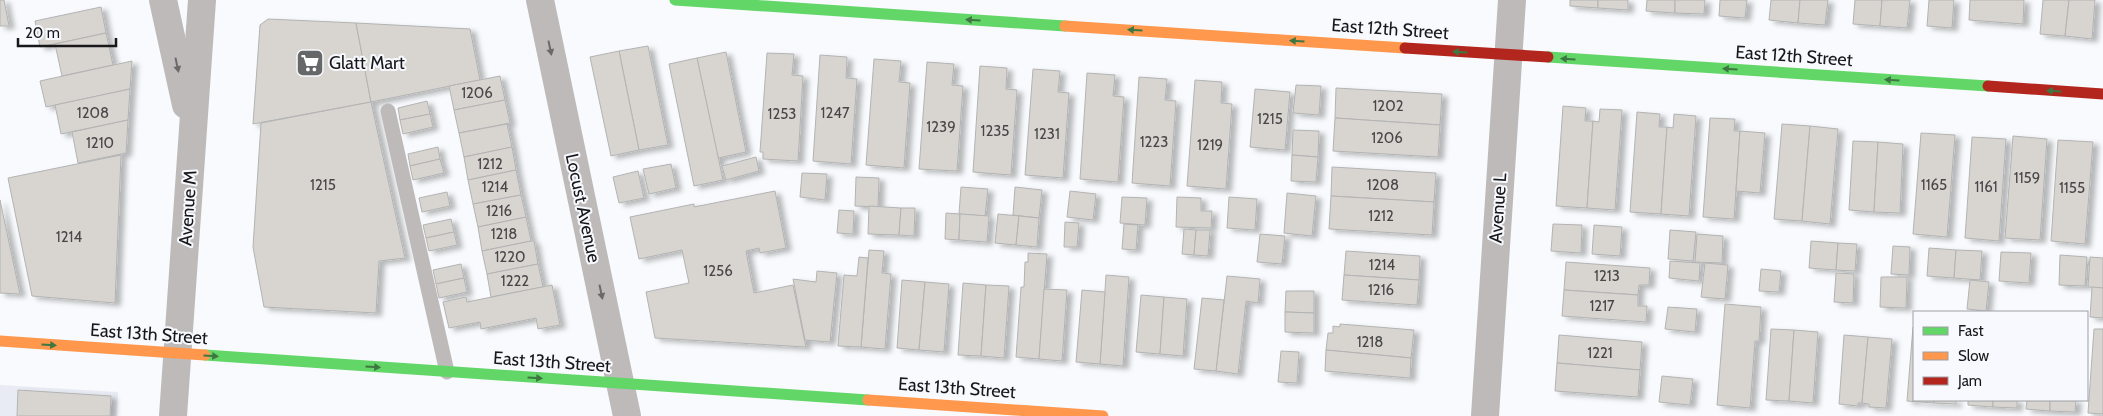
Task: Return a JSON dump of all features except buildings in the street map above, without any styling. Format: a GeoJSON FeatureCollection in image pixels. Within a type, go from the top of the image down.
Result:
{"type":"FeatureCollection","features":[{"type":"Feature","properties":{"kind":"street"},"geometry":{"type":"LineString","coordinates":[[163,0],[193,135]]}},
{"type":"Feature","properties":{"kind":"street","name":"Avenue M"},"geometry":{"type":"LineString","coordinates":[[174,416],[202,0]]}},
{"type":"Feature","properties":{"kind":"street","name":"Locust Avenue"},"geometry":{"type":"LineString","coordinates":[[540,0],[626,416]]}},
{"type":"Feature","properties":{"kind":"street","name":"East 12th Street"},"geometry":{"type":"LineString","coordinates":[[675,0],[2103,94]]}},
{"type":"Feature","properties":{"kind":"street","name":"Avenue L"},"geometry":{"type":"LineString","coordinates":[[1485,416],[1512,0]]}},
{"type":"Feature","properties":{"kind":"street","name":"East 13th Street"},"geometry":{"type":"LineString","coordinates":[[0,341],[1103,416]]}},
{"type":"Feature","properties":{"kind":"lane"},"geometry":{"type":"LineString","coordinates":[[388,111],[447,372]]}},
{"type":"Feature","properties":{"kind":"shaded area"},"geometry":{"type":"Polygon","coordinates":[[[0,385],[118,392],[117,416],[0,416],[0,385]]]}},
{"type":"Feature","properties":{"kind":"traffic: fast"},"geometry":{"type":"LineString","coordinates":[[675,0],[1065,26]]}},
{"type":"Feature","properties":{"kind":"traffic: fast"},"geometry":{"type":"LineString","coordinates":[[1548,57],[1988,86]]}},
{"type":"Feature","properties":{"kind":"traffic: fast"},"geometry":{"type":"LineString","coordinates":[[205,355],[868,400]]}},
{"type":"Feature","properties":{"kind":"traffic: slow"},"geometry":{"type":"LineString","coordinates":[[1065,26],[1405,48]]}},
{"type":"Feature","properties":{"kind":"traffic: slow"},"geometry":{"type":"LineString","coordinates":[[0,341],[205,355]]}},
{"type":"Feature","properties":{"kind":"traffic: slow"},"geometry":{"type":"LineString","coordinates":[[868,400],[1103,416]]}},
{"type":"Feature","properties":{"kind":"traffic: jam"},"geometry":{"type":"LineString","coordinates":[[1405,48],[1548,57]]}},
{"type":"Feature","properties":{"kind":"traffic: jam"},"geometry":{"type":"LineString","coordinates":[[1988,86],[2103,94]]}},
{"type":"Feature","properties":{"kind":"place","name":"Glatt Mart"},"geometry":{"type":"Point","coordinates":[310,63]}}]}
